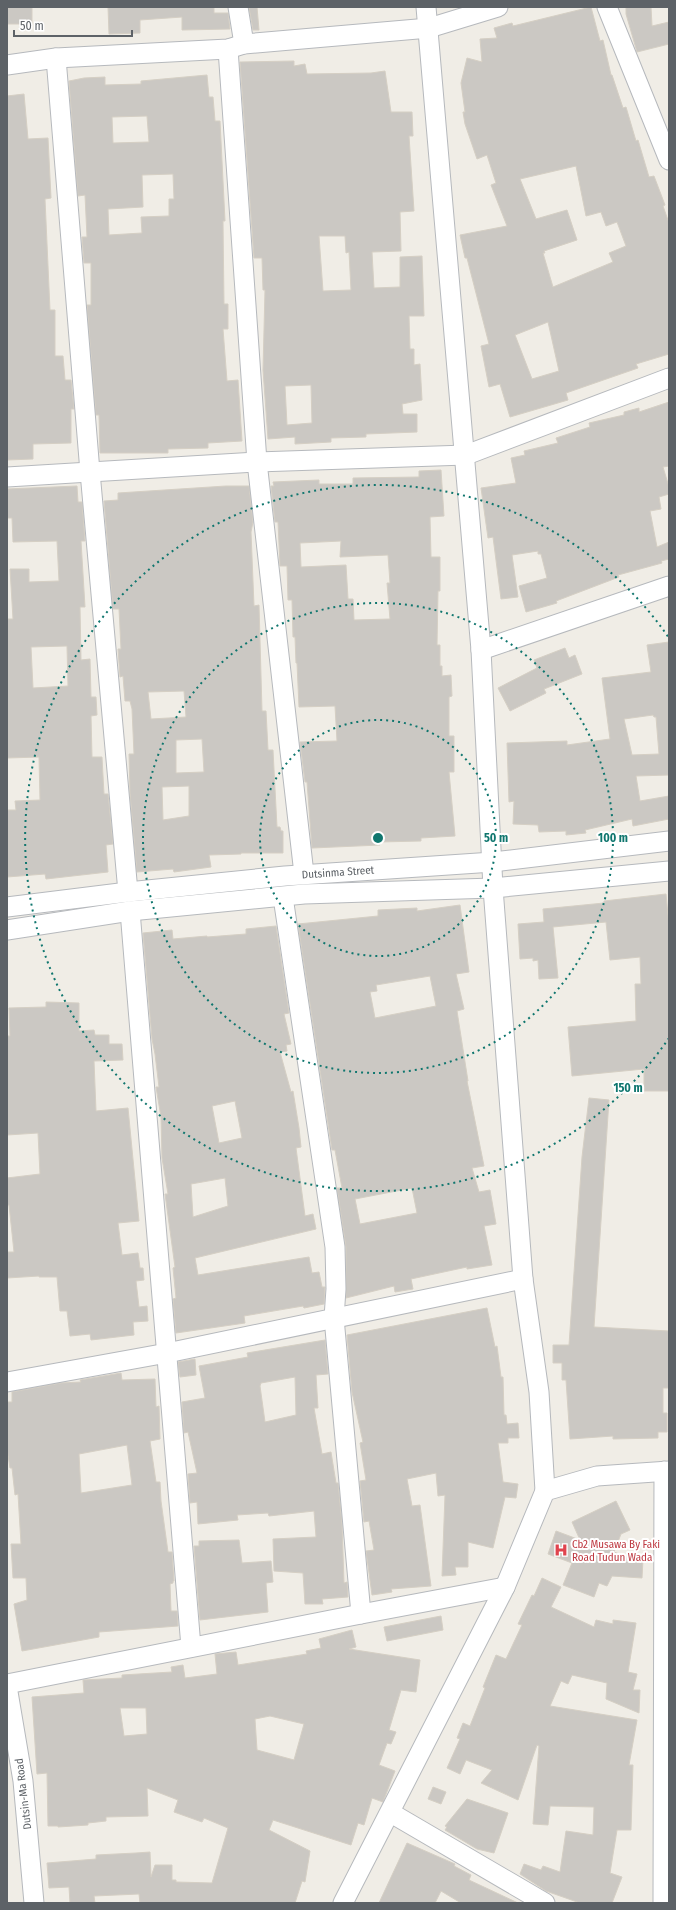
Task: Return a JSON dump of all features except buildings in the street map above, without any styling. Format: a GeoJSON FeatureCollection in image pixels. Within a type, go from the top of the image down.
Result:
{"type":"FeatureCollection","features":[{"type":"Feature","properties":{"kind":"street"},"geometry":{"type":"LineString","coordinates":[[238,7],[236,46],[257,462],[304,874]]}},
{"type":"Feature","properties":{"kind":"street"},"geometry":{"type":"LineString","coordinates":[[343,1903],[391,1813],[506,1587],[545,1491],[539,1392],[524,1280],[493,888],[493,862],[481,650],[466,455],[426,7]]}},
{"type":"Feature","properties":{"kind":"street"},"geometry":{"type":"LineString","coordinates":[[7,64],[56,58],[236,46],[429,28],[498,7]]}},
{"type":"Feature","properties":{"kind":"street"},"geometry":{"type":"LineString","coordinates":[[607,7],[669,160]]}},
{"type":"Feature","properties":{"kind":"street"},"geometry":{"type":"LineString","coordinates":[[56,58],[90,472],[128,892]]}},
{"type":"Feature","properties":{"kind":"street"},"geometry":{"type":"LineString","coordinates":[[7,477],[257,462],[466,455],[669,378]]}},
{"type":"Feature","properties":{"kind":"street"},"geometry":{"type":"LineString","coordinates":[[481,650],[669,586]]}},
{"type":"Feature","properties":{"kind":"street","name":"Dutsinma Street"},"geometry":{"type":"LineString","coordinates":[[7,907],[128,892],[304,874],[493,862],[669,841]]}},
{"type":"Feature","properties":{"kind":"street","name":"Dutsinma Street"},"geometry":{"type":"LineString","coordinates":[[7,930],[130,911],[304,894],[493,888],[669,871]]}},
{"type":"Feature","properties":{"kind":"street"},"geometry":{"type":"LineString","coordinates":[[283,897],[335,1247],[336,1289],[334,1318],[361,1614]]}},
{"type":"Feature","properties":{"kind":"street"},"geometry":{"type":"LineString","coordinates":[[130,911],[191,1647]]}},
{"type":"Feature","properties":{"kind":"street"},"geometry":{"type":"LineString","coordinates":[[7,1382],[167,1353],[524,1280]]}},
{"type":"Feature","properties":{"kind":"street"},"geometry":{"type":"LineString","coordinates":[[545,1491],[597,1476],[667,1471],[663,1903]]}},
{"type":"Feature","properties":{"kind":"street"},"geometry":{"type":"LineString","coordinates":[[7,1685],[191,1647],[506,1587]]}},
{"type":"Feature","properties":{"kind":"street","name":"Dutsin-Ma Road"},"geometry":{"type":"LineString","coordinates":[[7,1685],[23,1781],[34,1903]]}},
{"type":"Feature","properties":{"kind":"street"},"geometry":{"type":"LineString","coordinates":[[391,1813],[545,1903]]}},
{"type":"Feature","properties":{"kind":"place","name":"Cb2 Musawa By Faki Road Tudun Wada"},"geometry":{"type":"Point","coordinates":[561,1550]}}]}
